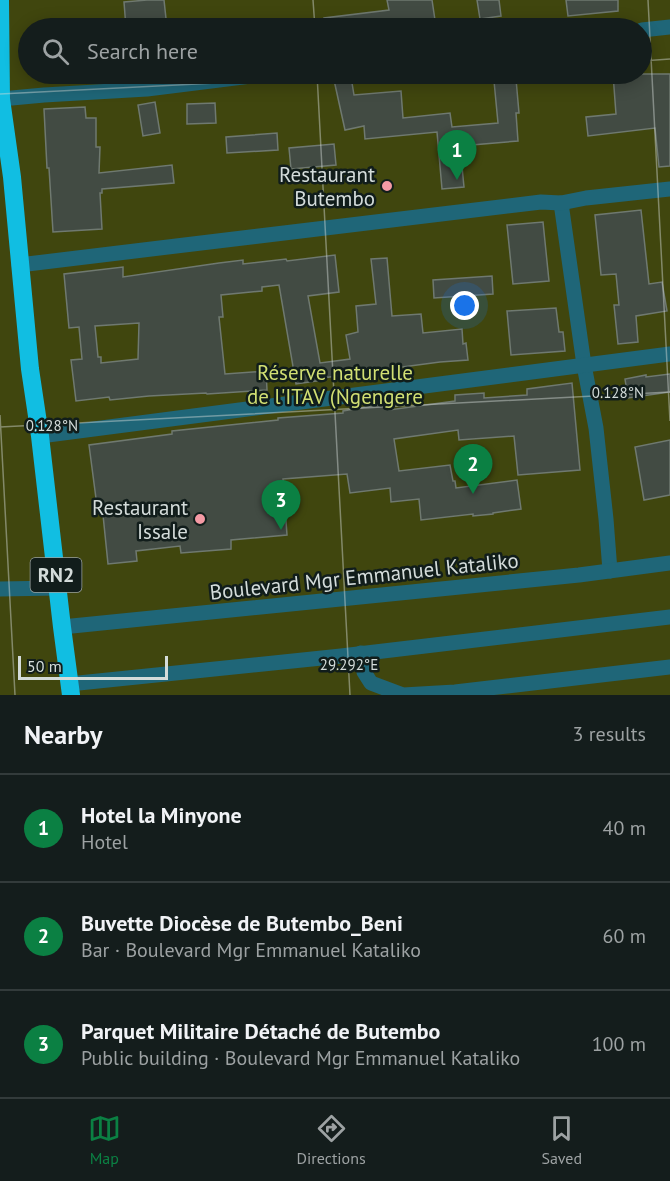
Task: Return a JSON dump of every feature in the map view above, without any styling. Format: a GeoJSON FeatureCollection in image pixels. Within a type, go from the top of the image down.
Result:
{"type":"FeatureCollection","features":[{"type":"Feature","properties":{"kind":"highway","name":"RN2"},"geometry":{"type":"LineString","coordinates":[[0,0],[1,99],[12,177],[30,369],[70,689]]}},
{"type":"Feature","properties":{"kind":"street"},"geometry":{"type":"LineString","coordinates":[[652,29],[670,27]]}},
{"type":"Feature","properties":{"kind":"street"},"geometry":{"type":"LineString","coordinates":[[1,99],[187,84]]}},
{"type":"Feature","properties":{"kind":"street"},"geometry":{"type":"LineString","coordinates":[[19,265],[541,202],[561,203],[670,189]]}},
{"type":"Feature","properties":{"kind":"street"},"geometry":{"type":"LineString","coordinates":[[561,203],[584,365],[596,428],[610,571]]}},
{"type":"Feature","properties":{"kind":"street"},"geometry":{"type":"LineString","coordinates":[[40,436],[670,354]]}},
{"type":"Feature","properties":{"kind":"street","name":"Boulevard Mgr Emmanuel Kataliko"},"geometry":{"type":"LineString","coordinates":[[62,627],[670,563]]}},
{"type":"Feature","properties":{"kind":"street"},"geometry":{"type":"LineString","coordinates":[[0,589],[58,588]]}},
{"type":"Feature","properties":{"kind":"street"},"geometry":{"type":"LineString","coordinates":[[70,689],[670,617]]}},
{"type":"Feature","properties":{"kind":"street"},"geometry":{"type":"LineString","coordinates":[[361,653],[364,672],[371,683],[403,695],[455,692],[670,667]]}},
{"type":"Feature","properties":{"kind":"green space","name":"Réserve naturelle de l'ITAV (Ngengere"},"geometry":{"type":"Polygon","coordinates":[[[0,0],[670,0],[670,695],[0,695],[0,0]]]}},
{"type":"Feature","properties":{"kind":"building"},"geometry":{"type":"Polygon","coordinates":[[[164,0],[166,18],[125,18],[124,2],[164,0]]]}},
{"type":"Feature","properties":{"kind":"building"},"geometry":{"type":"Polygon","coordinates":[[[387,0],[432,0],[435,18],[324,18],[389,10],[387,0]]]}},
{"type":"Feature","properties":{"kind":"building"},"geometry":{"type":"Polygon","coordinates":[[[477,0],[499,0],[501,16],[480,18],[477,0]]]}},
{"type":"Feature","properties":{"kind":"building"},"geometry":{"type":"Polygon","coordinates":[[[566,0],[618,0],[618,11],[568,16],[566,0]]]}},
{"type":"Feature","properties":{"kind":"building"},"geometry":{"type":"Polygon","coordinates":[[[652,74],[670,74],[670,166],[659,167],[655,128],[588,136],[586,117],[616,114],[614,84],[652,84],[652,74]]]}},
{"type":"Feature","properties":{"kind":"building"},"geometry":{"type":"Polygon","coordinates":[[[335,84],[352,84],[354,95],[401,91],[403,118],[450,113],[452,127],[498,123],[494,84],[516,84],[518,141],[460,146],[464,187],[442,189],[437,132],[365,139],[364,126],[345,130],[335,84]]]}},
{"type":"Feature","properties":{"kind":"building"},"geometry":{"type":"Polygon","coordinates":[[[155,102],[160,133],[143,136],[138,105],[155,102]]]}},
{"type":"Feature","properties":{"kind":"building"},"geometry":{"type":"Polygon","coordinates":[[[215,103],[216,123],[187,124],[187,104],[215,103]]]}},
{"type":"Feature","properties":{"kind":"building"},"geometry":{"type":"Polygon","coordinates":[[[85,107],[86,118],[96,118],[96,147],[100,147],[99,173],[172,165],[174,183],[102,189],[100,193],[102,229],[53,232],[44,109],[85,107]]]}},
{"type":"Feature","properties":{"kind":"building"},"geometry":{"type":"Polygon","coordinates":[[[277,133],[278,150],[227,153],[226,137],[277,133]]]}},
{"type":"Feature","properties":{"kind":"building"},"geometry":{"type":"Polygon","coordinates":[[[334,144],[336,165],[291,169],[289,148],[334,144]]]}},
{"type":"Feature","properties":{"kind":"building"},"geometry":{"type":"Polygon","coordinates":[[[641,210],[649,284],[662,282],[667,311],[636,316],[638,342],[618,344],[614,305],[619,305],[616,274],[601,275],[595,215],[641,210]]]}},
{"type":"Feature","properties":{"kind":"building"},"geometry":{"type":"Polygon","coordinates":[[[543,222],[549,281],[513,284],[507,225],[543,222]]]}},
{"type":"Feature","properties":{"kind":"building"},"geometry":{"type":"Polygon","coordinates":[[[335,255],[339,292],[308,296],[320,363],[350,359],[346,335],[358,332],[356,306],[376,304],[371,259],[387,258],[392,316],[421,314],[423,333],[462,329],[463,344],[466,343],[468,360],[372,371],[296,384],[279,285],[262,287],[262,291],[221,295],[223,317],[219,317],[225,374],[266,371],[267,390],[110,400],[109,397],[76,401],[71,360],[82,359],[79,327],[69,328],[64,274],[123,267],[123,277],[243,260],[243,264],[286,259],[287,261],[335,255]],[[139,323],[95,326],[98,357],[101,357],[101,363],[138,359],[139,323]]]}},
{"type":"Feature","properties":{"kind":"building"},"geometry":{"type":"Polygon","coordinates":[[[492,276],[493,294],[434,298],[433,280],[492,276]]]}},
{"type":"Feature","properties":{"kind":"building"},"geometry":{"type":"Polygon","coordinates":[[[556,308],[559,332],[563,332],[565,351],[511,355],[507,311],[556,308]]]}},
{"type":"Feature","properties":{"kind":"building"},"geometry":{"type":"Polygon","coordinates":[[[670,374],[670,392],[628,398],[625,379],[670,374]]]}},
{"type":"Feature","properties":{"kind":"building"},"geometry":{"type":"Polygon","coordinates":[[[572,383],[580,470],[518,475],[514,436],[459,440],[458,430],[394,439],[399,471],[450,465],[456,488],[517,480],[521,509],[493,514],[421,520],[419,499],[391,502],[390,488],[350,493],[347,474],[283,479],[287,535],[231,540],[231,549],[181,553],[180,546],[136,551],[137,561],[108,564],[102,505],[97,506],[89,445],[172,434],[172,431],[278,420],[278,418],[343,413],[343,411],[388,403],[389,410],[455,401],[455,395],[484,393],[484,398],[527,395],[527,389],[572,383]]]}},
{"type":"Feature","properties":{"kind":"building"},"geometry":{"type":"Polygon","coordinates":[[[670,440],[670,495],[644,500],[635,447],[670,440]]]}},
{"type":"Feature","properties":{"kind":"place","name":"Hotel la Minyone"},"geometry":{"type":"Point","coordinates":[457,180]}},
{"type":"Feature","properties":{"kind":"place","name":"Restaurant Butembo"},"geometry":{"type":"Point","coordinates":[387,186]}},
{"type":"Feature","properties":{"kind":"place","name":"Buvette Diocèse de Butembo_Beni"},"geometry":{"type":"Point","coordinates":[473,494]}},
{"type":"Feature","properties":{"kind":"place","name":"Restaurant Issale"},"geometry":{"type":"Point","coordinates":[200,519]}},
{"type":"Feature","properties":{"kind":"place","name":"Parquet Militaire Détaché de Butembo"},"geometry":{"type":"Point","coordinates":[281,530]}}]}
